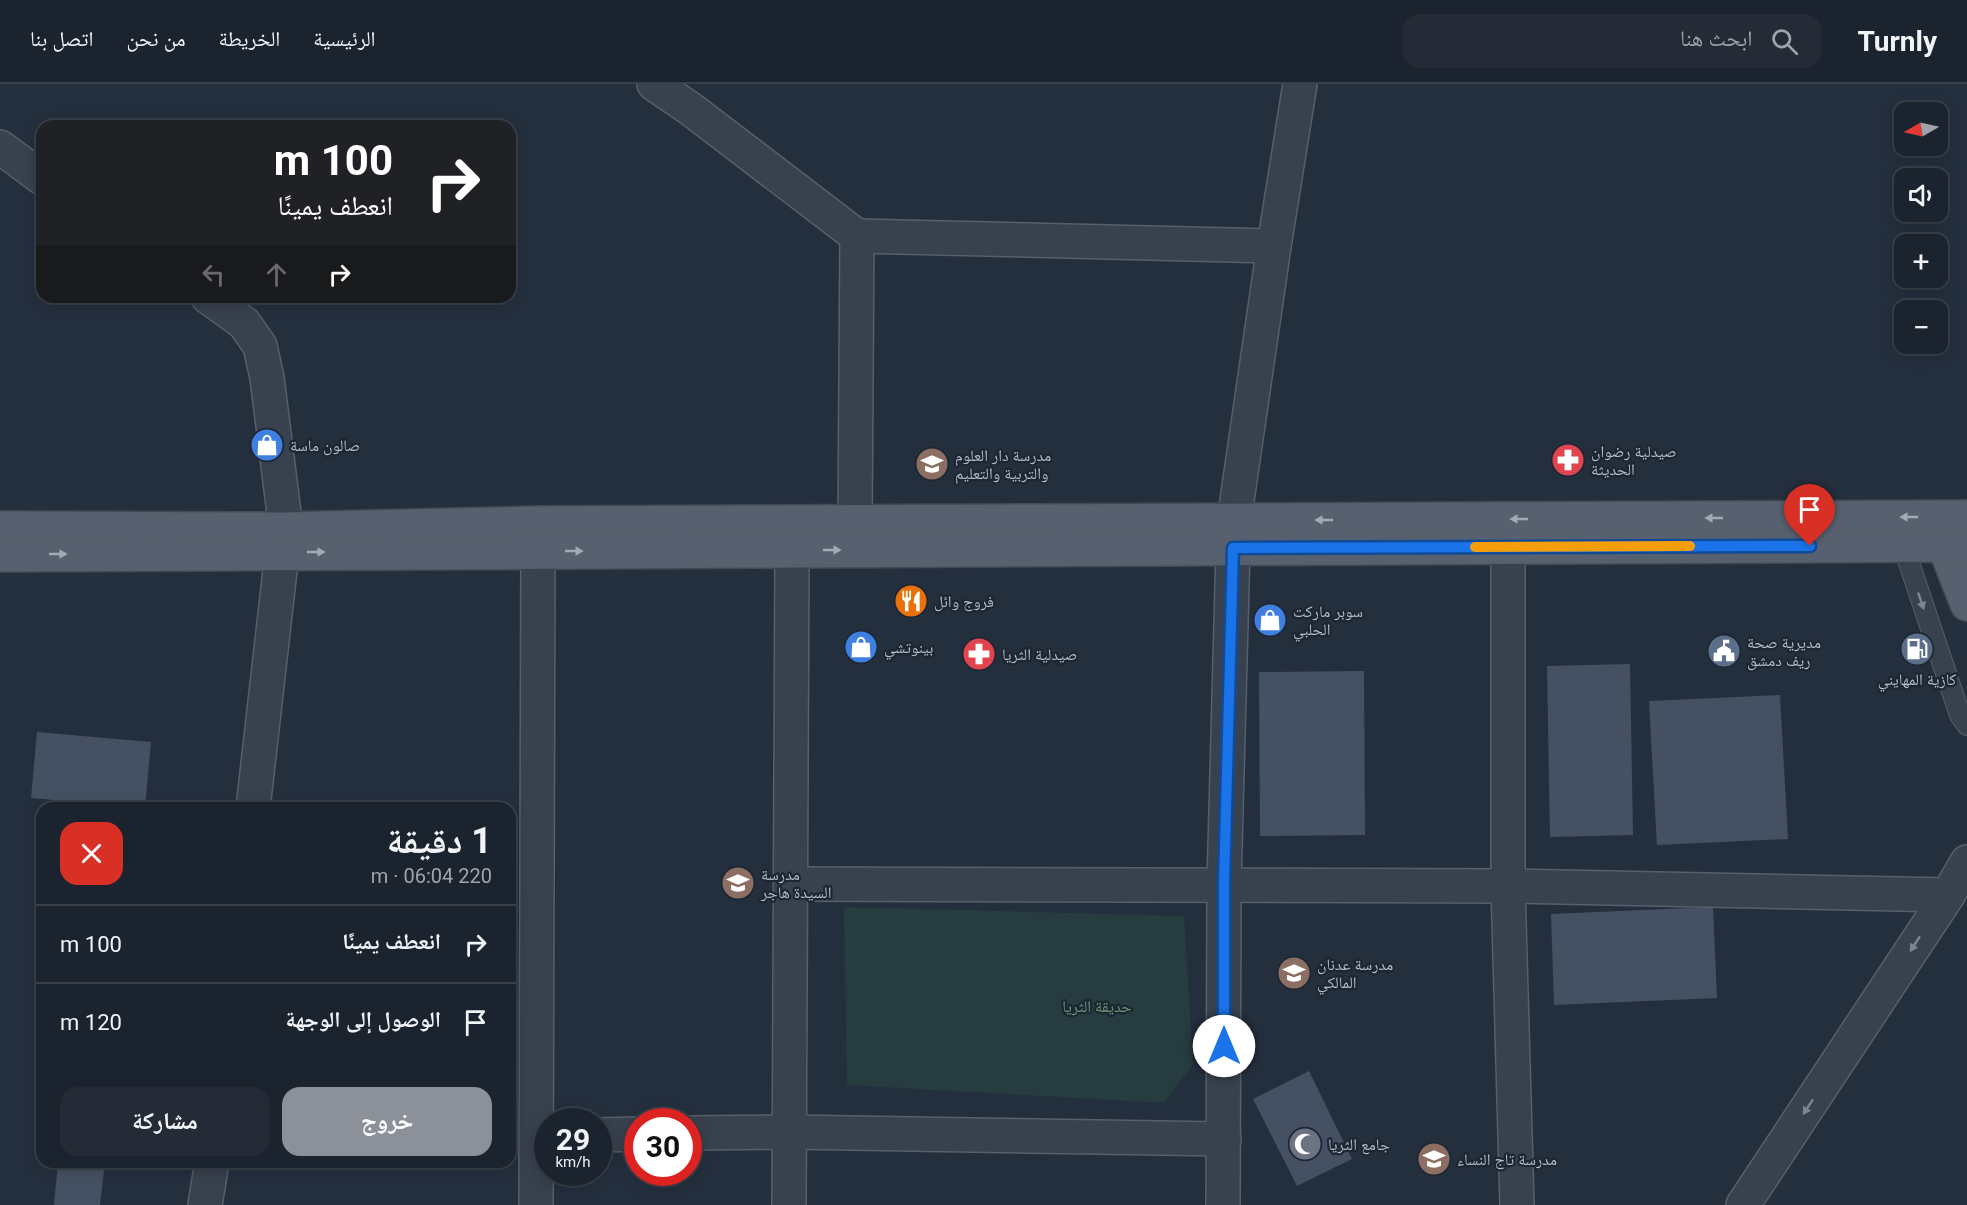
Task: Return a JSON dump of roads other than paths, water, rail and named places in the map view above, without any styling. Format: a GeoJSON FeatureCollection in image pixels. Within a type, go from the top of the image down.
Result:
{"type":"FeatureCollection","features":[{"type":"Feature","properties":{"kind":"main road"},"geometry":{"type":"LineString","coordinates":[[0,528],[538,551],[792,550],[1234,534],[1967,517]]}},
{"type":"Feature","properties":{"kind":"main road"},"geometry":{"type":"LineString","coordinates":[[0,555],[284,541],[526,524],[792,524],[855,521],[1234,534],[1508,547],[1955,545],[1967,604]]}},
{"type":"Feature","properties":{"kind":"street"},"geometry":{"type":"LineString","coordinates":[[654,84],[699,97],[857,236],[1274,246]]}},
{"type":"Feature","properties":{"kind":"street"},"geometry":{"type":"LineString","coordinates":[[1224,1205],[1224,885],[1234,534],[1274,246],[1300,84]]}},
{"type":"Feature","properties":{"kind":"street"},"geometry":{"type":"LineString","coordinates":[[0,147],[36,174]]}},
{"type":"Feature","properties":{"kind":"street"},"geometry":{"type":"LineString","coordinates":[[855,521],[857,236]]}},
{"type":"Feature","properties":{"kind":"street"},"geometry":{"type":"LineString","coordinates":[[216,303],[244,323],[260,346],[267,378],[284,541],[254,802]]}},
{"type":"Feature","properties":{"kind":"street"},"geometry":{"type":"LineString","coordinates":[[1508,547],[1508,886],[1517,1205]]}},
{"type":"Feature","properties":{"kind":"street"},"geometry":{"type":"LineString","coordinates":[[789,1205],[792,550]]}},
{"type":"Feature","properties":{"kind":"street"},"geometry":{"type":"LineString","coordinates":[[536,1205],[531,1136],[538,551]]}},
{"type":"Feature","properties":{"kind":"street"},"geometry":{"type":"LineString","coordinates":[[1743,1205],[1948,895],[1967,862]]}},
{"type":"Feature","properties":{"kind":"street"},"geometry":{"type":"LineString","coordinates":[[791,884],[1508,886],[1948,895]]}},
{"type":"Feature","properties":{"kind":"street"},"geometry":{"type":"LineString","coordinates":[[702,1133],[791,1132],[1224,1139]]}},
{"type":"Feature","properties":{"kind":"street"},"geometry":{"type":"LineString","coordinates":[[206,1205],[211,1168]]}},
{"type":"Feature","properties":{"kind":"lane"},"geometry":{"type":"LineString","coordinates":[[1903,545],[1960,715],[1967,725]]}},
{"type":"Feature","properties":{"kind":"place","name":"صالون ماسة"},"geometry":{"type":"Point","coordinates":[267,445]}},
{"type":"Feature","properties":{"kind":"place","name":"صيدلية رضوان الحديثة"},"geometry":{"type":"Point","coordinates":[1568,460]}},
{"type":"Feature","properties":{"kind":"place","name":"مدرسة دار العلوم والتربية والتعليم"},"geometry":{"type":"Point","coordinates":[932,464]}},
{"type":"Feature","properties":{"kind":"place","name":"فروج وائل"},"geometry":{"type":"Point","coordinates":[911,601]}},
{"type":"Feature","properties":{"kind":"place","name":"سوبر ماركت الحلبي"},"geometry":{"type":"Point","coordinates":[1270,620]}},
{"type":"Feature","properties":{"kind":"place","name":"بينوتشي"},"geometry":{"type":"Point","coordinates":[861,647]}},
{"type":"Feature","properties":{"kind":"place","name":"كازية المهايني"},"geometry":{"type":"Point","coordinates":[1917,649]}},
{"type":"Feature","properties":{"kind":"place","name":"مديرية صحة ريف دمشق"},"geometry":{"type":"Point","coordinates":[1724,651]}},
{"type":"Feature","properties":{"kind":"place","name":"صيدلية الثريا"},"geometry":{"type":"Point","coordinates":[979,654]}},
{"type":"Feature","properties":{"kind":"place","name":"مدرسة السيدة هاجر"},"geometry":{"type":"Point","coordinates":[738,883]}},
{"type":"Feature","properties":{"kind":"place","name":"مدرسة عدنان المالكي"},"geometry":{"type":"Point","coordinates":[1294,973]}},
{"type":"Feature","properties":{"kind":"place","name":"جامع الثريا"},"geometry":{"type":"Point","coordinates":[1305,1144]}},
{"type":"Feature","properties":{"kind":"place","name":"مدرسة تاج النساء"},"geometry":{"type":"Point","coordinates":[1434,1159]}},
{"type":"Feature","properties":{"kind":"park label","name":"حديقة الثريا"},"geometry":{"type":"Point","coordinates":[1097,1006]}}]}
